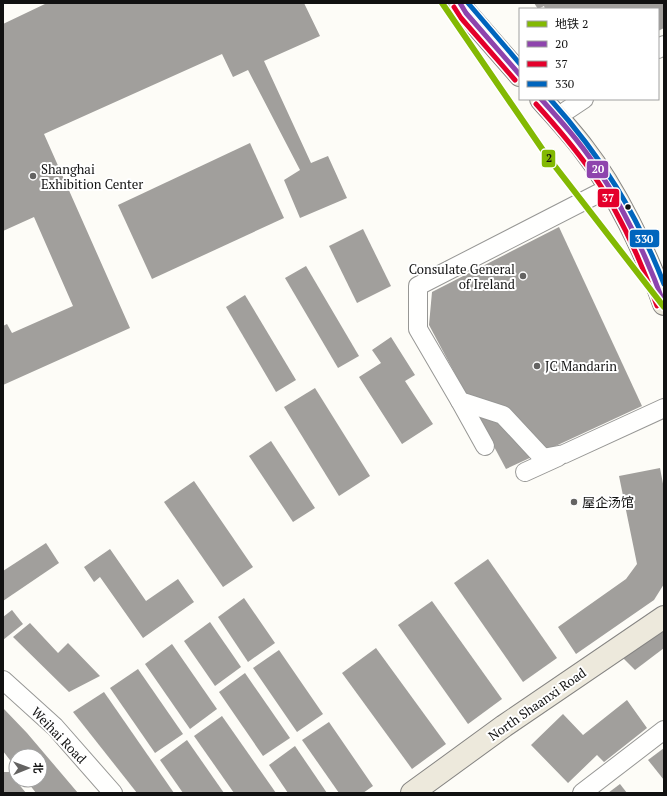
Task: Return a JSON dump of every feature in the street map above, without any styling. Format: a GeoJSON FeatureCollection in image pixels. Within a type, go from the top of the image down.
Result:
{"type":"FeatureCollection","features":[{"type":"Feature","properties":{"kind":"main road"},"geometry":{"type":"LineString","coordinates":[[460,3],[466,13],[519,74]]}},
{"type":"Feature","properties":{"kind":"main road"},"geometry":{"type":"LineString","coordinates":[[542,100],[584,148],[621,207],[658,285],[664,304]]}},
{"type":"Feature","properties":{"kind":"main road","name":"North Shaanxi Road"},"geometry":{"type":"LineString","coordinates":[[412,793],[504,726],[664,618]]}},
{"type":"Feature","properties":{"kind":"street"},"geometry":{"type":"LineString","coordinates":[[557,117],[582,100]]}},
{"type":"Feature","properties":{"kind":"street"},"geometry":{"type":"LineString","coordinates":[[485,446],[418,329],[418,286],[609,188]]}},
{"type":"Feature","properties":{"kind":"street"},"geometry":{"type":"LineString","coordinates":[[460,401],[503,415],[543,458],[564,454]]}},
{"type":"Feature","properties":{"kind":"street"},"geometry":{"type":"LineString","coordinates":[[525,472],[664,408]]}},
{"type":"Feature","properties":{"kind":"street","name":"Weihai Road"},"geometry":{"type":"LineString","coordinates":[[3,680],[54,727],[113,793]]}},
{"type":"Feature","properties":{"kind":"street"},"geometry":{"type":"LineString","coordinates":[[582,793],[664,730]]}},
{"type":"Feature","properties":{"kind":"building"},"geometry":{"type":"Polygon","coordinates":[[[47,3],[304,3],[320,36],[264,61],[311,163],[328,156],[347,198],[300,218],[284,180],[300,170],[248,70],[233,77],[222,54],[44,134],[130,328],[3,385],[3,326],[7,324],[12,333],[73,306],[34,217],[3,231],[3,24],[47,3]]]}},
{"type":"Feature","properties":{"kind":"building"},"geometry":{"type":"Polygon","coordinates":[[[534,3],[664,3],[664,28],[659,30],[659,8],[545,8],[544,6],[537,8],[534,3]]]}},
{"type":"Feature","properties":{"kind":"building"},"geometry":{"type":"Polygon","coordinates":[[[250,143],[284,218],[152,279],[118,205],[250,143]]]}},
{"type":"Feature","properties":{"kind":"building","name":"JC Mandarin"},"geometry":{"type":"Polygon","coordinates":[[[559,227],[642,406],[506,469],[429,325],[432,292],[559,227]]]}},
{"type":"Feature","properties":{"kind":"building"},"geometry":{"type":"Polygon","coordinates":[[[363,229],[391,286],[357,303],[329,246],[363,229]]]}},
{"type":"Feature","properties":{"kind":"building"},"geometry":{"type":"Polygon","coordinates":[[[306,266],[359,356],[338,368],[285,278],[306,266]]]}},
{"type":"Feature","properties":{"kind":"building"},"geometry":{"type":"Polygon","coordinates":[[[245,295],[296,380],[276,392],[226,307],[245,295]]]}},
{"type":"Feature","properties":{"kind":"building"},"geometry":{"type":"Polygon","coordinates":[[[391,337],[415,375],[405,381],[433,424],[402,444],[359,377],[381,363],[372,350],[391,337]]]}},
{"type":"Feature","properties":{"kind":"building"},"geometry":{"type":"Polygon","coordinates":[[[315,388],[370,476],[339,496],[284,407],[315,388]]]}},
{"type":"Feature","properties":{"kind":"building"},"geometry":{"type":"Polygon","coordinates":[[[271,441],[315,508],[293,522],[249,456],[271,441]]]}},
{"type":"Feature","properties":{"kind":"building"},"geometry":{"type":"Polygon","coordinates":[[[660,468],[664,489],[664,584],[654,600],[576,654],[558,627],[626,579],[637,564],[619,476],[660,468]]]}},
{"type":"Feature","properties":{"kind":"building"},"geometry":{"type":"Polygon","coordinates":[[[194,481],[253,567],[223,587],[164,502],[194,481]]]}},
{"type":"Feature","properties":{"kind":"building"},"geometry":{"type":"Polygon","coordinates":[[[46,543],[59,563],[3,601],[3,571],[46,543]]]}},
{"type":"Feature","properties":{"kind":"building"},"geometry":{"type":"Polygon","coordinates":[[[110,549],[146,601],[178,579],[194,602],[143,638],[100,577],[94,582],[84,567],[110,549]]]}},
{"type":"Feature","properties":{"kind":"building"},"geometry":{"type":"Polygon","coordinates":[[[488,559],[557,658],[523,682],[454,583],[488,559]]]}},
{"type":"Feature","properties":{"kind":"building"},"geometry":{"type":"Polygon","coordinates":[[[244,598],[275,643],[248,662],[218,617],[244,598]]]}},
{"type":"Feature","properties":{"kind":"building"},"geometry":{"type":"Polygon","coordinates":[[[432,601],[502,699],[468,724],[398,625],[432,601]]]}},
{"type":"Feature","properties":{"kind":"building"},"geometry":{"type":"Polygon","coordinates":[[[12,610],[23,624],[3,640],[3,617],[12,610]]]}},
{"type":"Feature","properties":{"kind":"building"},"geometry":{"type":"Polygon","coordinates":[[[210,622],[241,667],[215,686],[184,641],[210,622]]]}},
{"type":"Feature","properties":{"kind":"building"},"geometry":{"type":"Polygon","coordinates":[[[30,623],[58,653],[68,643],[100,676],[69,692],[13,637],[30,623]]]}},
{"type":"Feature","properties":{"kind":"building"},"geometry":{"type":"Polygon","coordinates":[[[664,627],[664,648],[635,670],[617,652],[664,627]]]}},
{"type":"Feature","properties":{"kind":"building"},"geometry":{"type":"Polygon","coordinates":[[[172,644],[217,709],[190,729],[145,664],[172,644]]]}},
{"type":"Feature","properties":{"kind":"building"},"geometry":{"type":"Polygon","coordinates":[[[376,648],[446,744],[412,769],[342,673],[376,648]]]}},
{"type":"Feature","properties":{"kind":"building"},"geometry":{"type":"Polygon","coordinates":[[[279,650],[323,714],[297,732],[253,668],[279,650]]]}},
{"type":"Feature","properties":{"kind":"building"},"geometry":{"type":"Polygon","coordinates":[[[138,669],[183,734],[155,753],[110,688],[138,669]]]}},
{"type":"Feature","properties":{"kind":"building"},"geometry":{"type":"Polygon","coordinates":[[[245,673],[290,738],[263,756],[219,692],[245,673]]]}},
{"type":"Feature","properties":{"kind":"building"},"geometry":{"type":"Polygon","coordinates":[[[104,692],[174,793],[137,793],[73,712],[104,692]]]}},
{"type":"Feature","properties":{"kind":"building"},"geometry":{"type":"Polygon","coordinates":[[[627,700],[647,728],[604,762],[597,755],[568,783],[531,745],[563,714],[583,735],[627,700]]]}},
{"type":"Feature","properties":{"kind":"building"},"geometry":{"type":"Polygon","coordinates":[[[3,708],[40,748],[8,748],[8,758],[3,751],[3,708]]]}},
{"type":"Feature","properties":{"kind":"building"},"geometry":{"type":"Polygon","coordinates":[[[222,716],[276,793],[234,793],[194,736],[222,716]]]}},
{"type":"Feature","properties":{"kind":"building"},"geometry":{"type":"Polygon","coordinates":[[[329,722],[373,786],[363,793],[339,793],[302,740],[329,722]]]}},
{"type":"Feature","properties":{"kind":"building"},"geometry":{"type":"Polygon","coordinates":[[[187,740],[224,793],[183,793],[160,760],[187,740]]]}},
{"type":"Feature","properties":{"kind":"building"},"geometry":{"type":"Polygon","coordinates":[[[295,746],[327,793],[288,793],[269,765],[295,746]]]}},
{"type":"Feature","properties":{"kind":"building"},"geometry":{"type":"Polygon","coordinates":[[[664,748],[664,780],[648,760],[664,748]]]}},
{"type":"Feature","properties":{"kind":"building"},"geometry":{"type":"Polygon","coordinates":[[[48,758],[78,793],[36,793],[32,788],[48,788],[48,758]]]}},
{"type":"Feature","properties":{"kind":"building"},"geometry":{"type":"Polygon","coordinates":[[[3,772],[8,772],[8,788],[22,788],[26,793],[3,793],[3,772]]]}},
{"type":"Feature","properties":{"kind":"building"},"geometry":{"type":"Polygon","coordinates":[[[620,784],[627,793],[608,793],[620,784]]]}},
{"type":"Feature","properties":{"kind":"metro line","name":"2"},"geometry":{"type":"LineString","coordinates":[[442,3],[547,156],[664,307]]}},
{"type":"Feature","properties":{"kind":"transit line","name":"20"},"geometry":{"type":"LineString","coordinates":[[460,3],[466,13],[519,74]]}},
{"type":"Feature","properties":{"kind":"transit line","name":"330"},"geometry":{"type":"LineString","coordinates":[[468,3],[519,63]]}},
{"type":"Feature","properties":{"kind":"transit line","name":"37"},"geometry":{"type":"LineString","coordinates":[[454,7],[461,18],[515,80]]}},
{"type":"Feature","properties":{"kind":"transit line","name":"20"},"geometry":{"type":"LineString","coordinates":[[542,100],[576,139],[606,181],[634,232],[664,304]]}},
{"type":"Feature","properties":{"kind":"transit line","name":"330"},"geometry":{"type":"LineString","coordinates":[[551,100],[585,142],[616,186],[642,233],[664,284]]}},
{"type":"Feature","properties":{"kind":"transit line","name":"37"},"geometry":{"type":"LineString","coordinates":[[536,104],[563,135],[599,183],[619,217],[636,252],[657,306]]}},
{"type":"Feature","properties":{"kind":"place","name":"Shanghai Exhibition Center"},"geometry":{"type":"Point","coordinates":[33,176]}},
{"type":"Feature","properties":{"kind":"place","name":"Consulate General of Ireland"},"geometry":{"type":"Point","coordinates":[523,276]}},
{"type":"Feature","properties":{"kind":"place","name":"JC Mandarin"},"geometry":{"type":"Point","coordinates":[537,366]}},
{"type":"Feature","properties":{"kind":"place","name":"屋企汤馆"},"geometry":{"type":"Point","coordinates":[574,502]}}]}
